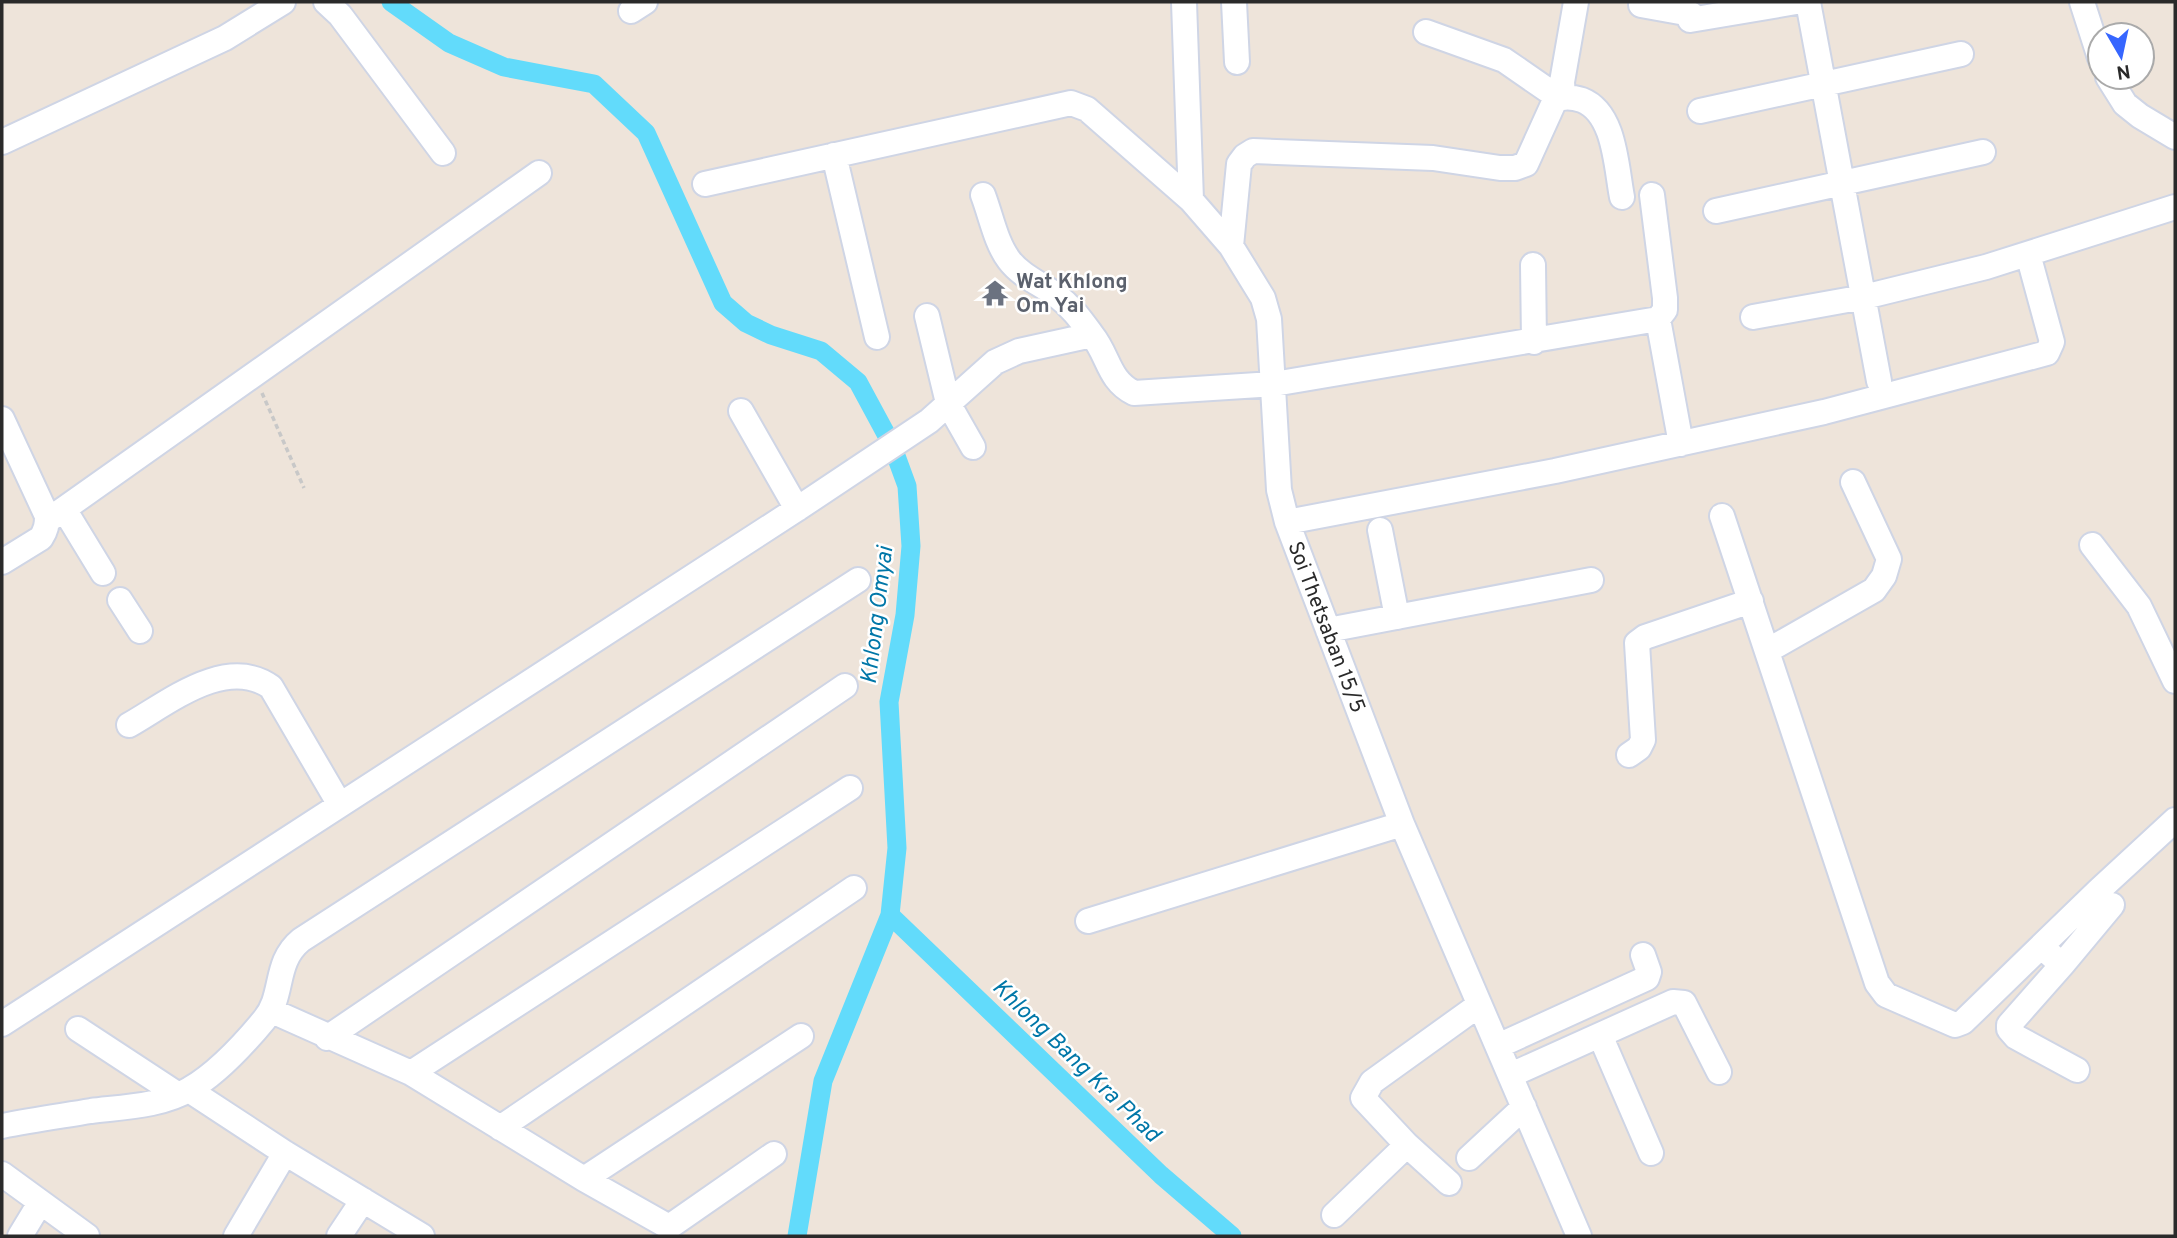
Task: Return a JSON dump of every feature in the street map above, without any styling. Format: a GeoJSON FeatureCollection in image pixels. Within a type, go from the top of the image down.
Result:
{"type":"FeatureCollection","features":[{"type":"Feature","properties":{"kind":"street"},"geometry":{"type":"LineString","coordinates":[[2,142],[225,38],[283,2]]}},
{"type":"Feature","properties":{"kind":"street"},"geometry":{"type":"LineString","coordinates":[[326,2],[340,15],[443,153]]}},
{"type":"Feature","properties":{"kind":"street"},"geometry":{"type":"LineString","coordinates":[[1184,2],[1192,200]]}},
{"type":"Feature","properties":{"kind":"street"},"geometry":{"type":"LineString","coordinates":[[1234,2],[1237,62]]}},
{"type":"Feature","properties":{"kind":"street"},"geometry":{"type":"LineString","coordinates":[[1561,97],[1576,2]]}},
{"type":"Feature","properties":{"kind":"street"},"geometry":{"type":"LineString","coordinates":[[1641,5],[1690,19],[1796,2]]}},
{"type":"Feature","properties":{"kind":"street"},"geometry":{"type":"LineString","coordinates":[[1808,2],[1879,381]]}},
{"type":"Feature","properties":{"kind":"street"},"geometry":{"type":"LineString","coordinates":[[2082,2],[2088,21]]}},
{"type":"Feature","properties":{"kind":"street"},"geometry":{"type":"LineString","coordinates":[[1426,32],[1504,60],[1561,97]]}},
{"type":"Feature","properties":{"kind":"street"},"geometry":{"type":"LineString","coordinates":[[1700,110],[1961,54]]}},
{"type":"Feature","properties":{"kind":"street"},"geometry":{"type":"LineString","coordinates":[[2117,91],[2125,104],[2140,116],[2175,137]]}},
{"type":"Feature","properties":{"kind":"street"},"geometry":{"type":"LineString","coordinates":[[1231,246],[1239,164],[1245,156],[1253,152],[1433,158],[1500,168],[1522,167],[1526,164],[1555,100],[1561,97],[1572,97],[1590,104],[1601,114],[1608,126],[1622,197]]}},
{"type":"Feature","properties":{"kind":"street","name":"Soi Thetsaban 15/5"},"geometry":{"type":"LineString","coordinates":[[705,184],[1071,103],[1087,109],[1192,200],[1231,246],[1252,277],[1267,309],[1279,490],[1286,522],[1402,824],[1579,1236]]}},
{"type":"Feature","properties":{"kind":"street"},"geometry":{"type":"LineString","coordinates":[[1716,211],[1983,152]]}},
{"type":"Feature","properties":{"kind":"street"},"geometry":{"type":"LineString","coordinates":[[834,155],[877,337]]}},
{"type":"Feature","properties":{"kind":"street"},"geometry":{"type":"LineString","coordinates":[[2,562],[41,538],[56,515],[539,173]]}},
{"type":"Feature","properties":{"kind":"street"},"geometry":{"type":"LineString","coordinates":[[983,195],[1005,254],[1011,263],[1074,310],[1101,346],[1108,366],[1120,386],[1134,393],[1274,384],[1658,319],[1665,310],[1665,298],[1652,195]]}},
{"type":"Feature","properties":{"kind":"street"},"geometry":{"type":"LineString","coordinates":[[1753,317],[1864,297],[1986,267],[2175,207]]}},
{"type":"Feature","properties":{"kind":"street"},"geometry":{"type":"LineString","coordinates":[[1286,522],[1555,471],[1824,412],[2047,353],[2052,342],[2028,254]]}},
{"type":"Feature","properties":{"kind":"street"},"geometry":{"type":"LineString","coordinates":[[1533,265],[1534,342]]}},
{"type":"Feature","properties":{"kind":"street"},"geometry":{"type":"LineString","coordinates":[[927,316],[948,403],[973,447]]}},
{"type":"Feature","properties":{"kind":"street"},"geometry":{"type":"LineString","coordinates":[[1658,319],[1681,443]]}},
{"type":"Feature","properties":{"kind":"street"},"geometry":{"type":"LineString","coordinates":[[2,1024],[929,421],[995,362],[1019,351],[1092,335]]}},
{"type":"Feature","properties":{"kind":"street"},"geometry":{"type":"LineString","coordinates":[[741,411],[797,509]]}},
{"type":"Feature","properties":{"kind":"street"},"geometry":{"type":"LineString","coordinates":[[2,419],[47,516],[56,515]]}},
{"type":"Feature","properties":{"kind":"street"},"geometry":{"type":"LineString","coordinates":[[1767,651],[1874,590],[1884,576],[1889,559],[1853,482]]}},
{"type":"Feature","properties":{"kind":"street"},"geometry":{"type":"LineString","coordinates":[[56,515],[103,573]]}},
{"type":"Feature","properties":{"kind":"street"},"geometry":{"type":"LineString","coordinates":[[1722,516],[1880,990],[1886,995],[1955,1025],[1969,1018],[2098,891],[2175,820]]}},
{"type":"Feature","properties":{"kind":"street"},"geometry":{"type":"LineString","coordinates":[[1380,530],[1397,617]]}},
{"type":"Feature","properties":{"kind":"street"},"geometry":{"type":"LineString","coordinates":[[2092,545],[2139,606],[2175,681]]}},
{"type":"Feature","properties":{"kind":"street"},"geometry":{"type":"LineString","coordinates":[[2,1126],[47,1117],[148,1104],[183,1092],[245,1044],[272,1011],[284,962],[290,949],[301,940],[858,580]]}},
{"type":"Feature","properties":{"kind":"street"},"geometry":{"type":"LineString","coordinates":[[1328,630],[1591,580]]}},
{"type":"Feature","properties":{"kind":"street"},"geometry":{"type":"LineString","coordinates":[[120,600],[140,631]]}},
{"type":"Feature","properties":{"kind":"street"},"geometry":{"type":"LineString","coordinates":[[1629,755],[1639,748],[1643,740],[1637,643],[1645,636],[1751,601]]}},
{"type":"Feature","properties":{"kind":"street"},"geometry":{"type":"LineString","coordinates":[[129,725],[208,680],[249,677],[265,683],[271,687],[340,805]]}},
{"type":"Feature","properties":{"kind":"street"},"geometry":{"type":"LineString","coordinates":[[327,1038],[845,686]]}},
{"type":"Feature","properties":{"kind":"street"},"geometry":{"type":"LineString","coordinates":[[411,1073],[850,788]]}},
{"type":"Feature","properties":{"kind":"street"},"geometry":{"type":"LineString","coordinates":[[1088,921],[1402,824]]}},
{"type":"Feature","properties":{"kind":"street"},"geometry":{"type":"LineString","coordinates":[[500,1128],[854,888]]}},
{"type":"Feature","properties":{"kind":"street"},"geometry":{"type":"LineString","coordinates":[[2077,1070],[2016,1037],[2009,1025],[2112,905]]}},
{"type":"Feature","properties":{"kind":"street"},"geometry":{"type":"LineString","coordinates":[[2042,947],[2062,965]]}},
{"type":"Feature","properties":{"kind":"street"},"geometry":{"type":"LineString","coordinates":[[1498,1046],[1647,978],[1649,972],[1643,955]]}},
{"type":"Feature","properties":{"kind":"street"},"geometry":{"type":"LineString","coordinates":[[1511,1075],[1673,1002],[1684,1003],[1719,1072]]}},
{"type":"Feature","properties":{"kind":"street"},"geometry":{"type":"LineString","coordinates":[[1449,1183],[1407,1145],[1363,1098],[1372,1082],[1479,1004]]}},
{"type":"Feature","properties":{"kind":"street"},"geometry":{"type":"LineString","coordinates":[[272,1011],[327,1038],[411,1073],[675,1232],[774,1154]]}},
{"type":"Feature","properties":{"kind":"street"},"geometry":{"type":"LineString","coordinates":[[78,1029],[422,1236]]}},
{"type":"Feature","properties":{"kind":"street"},"geometry":{"type":"LineString","coordinates":[[1600,1035],[1651,1153]]}},
{"type":"Feature","properties":{"kind":"street"},"geometry":{"type":"LineString","coordinates":[[584,1179],[801,1036]]}},
{"type":"Feature","properties":{"kind":"street"},"geometry":{"type":"LineString","coordinates":[[1469,1158],[1524,1107]]}},
{"type":"Feature","properties":{"kind":"street"},"geometry":{"type":"LineString","coordinates":[[1334,1215],[1407,1145]]}},
{"type":"Feature","properties":{"kind":"street"},"geometry":{"type":"LineString","coordinates":[[236,1236],[285,1153]]}},
{"type":"Feature","properties":{"kind":"street"},"geometry":{"type":"LineString","coordinates":[[2,1174],[88,1236]]}},
{"type":"Feature","properties":{"kind":"street"},"geometry":{"type":"LineString","coordinates":[[339,1236],[363,1200]]}},
{"type":"Feature","properties":{"kind":"street"},"geometry":{"type":"LineString","coordinates":[[20,1236],[40,1203]]}},
{"type":"Feature","properties":{"kind":"path"},"geometry":{"type":"LineString","coordinates":[[254,375],[304,488]]}},
{"type":"Feature","properties":{"kind":"waterway","name":"Khlong Omyai"},"geometry":{"type":"LineString","coordinates":[[391,2],[449,43],[504,67],[594,84],[646,133],[723,303],[746,323],[771,335],[821,351],[858,382],[892,445],[907,486],[911,546],[905,615],[889,702],[897,848],[890,915],[823,1081],[797,1236]]}},
{"type":"Feature","properties":{"kind":"waterway","name":"Khlong Bang Kra Phad"},"geometry":{"type":"LineString","coordinates":[[890,915],[1161,1175],[1232,1236]]}},
{"type":"Feature","properties":{"kind":"place","name":"Wat Khlong Om Yai"},"geometry":{"type":"Point","coordinates":[995,293]}}]}
